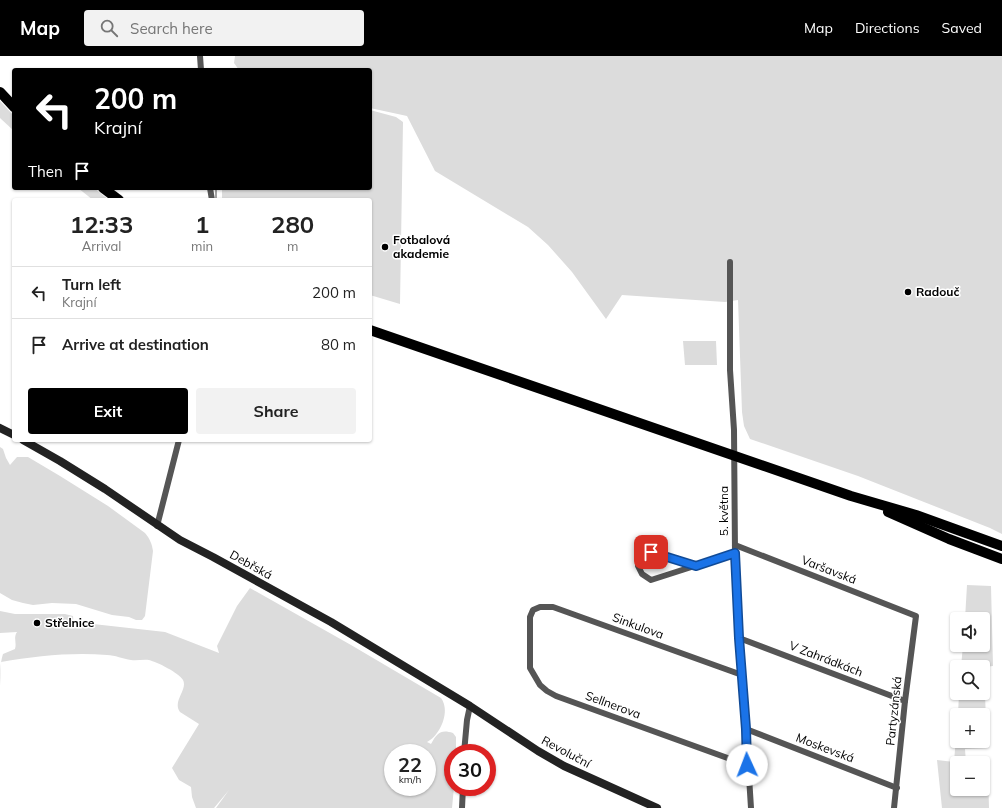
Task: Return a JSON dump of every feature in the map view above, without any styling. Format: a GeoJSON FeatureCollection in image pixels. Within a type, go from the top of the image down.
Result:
{"type":"FeatureCollection","features":[{"type":"Feature","properties":{"kind":"main road"},"geometry":{"type":"LineString","coordinates":[[0,92],[12,105]]}},
{"type":"Feature","properties":{"kind":"main road"},"geometry":{"type":"LineString","coordinates":[[106,190],[116,198]]}},
{"type":"Feature","properties":{"kind":"main road"},"geometry":{"type":"LineString","coordinates":[[372,331],[851,496],[916,515],[1002,546]]}},
{"type":"Feature","properties":{"kind":"main road"},"geometry":{"type":"LineString","coordinates":[[0,428],[12,434]]}},
{"type":"Feature","properties":{"kind":"main road","name":"Debřská"},"geometry":{"type":"LineString","coordinates":[[27,442],[105,489],[157,526],[180,540],[331,622],[470,706]]}},
{"type":"Feature","properties":{"kind":"main road"},"geometry":{"type":"LineString","coordinates":[[851,496],[944,537],[1002,558]]}},
{"type":"Feature","properties":{"kind":"main road","name":"Revoluční"},"geometry":{"type":"LineString","coordinates":[[470,706],[538,751],[564,766],[657,808]]}},
{"type":"Feature","properties":{"kind":"street"},"geometry":{"type":"LineString","coordinates":[[200,56],[201,68]]}},
{"type":"Feature","properties":{"kind":"street","name":"5. května"},"geometry":{"type":"LineString","coordinates":[[730,262],[730,370],[734,430],[735,553],[750,808]]}},
{"type":"Feature","properties":{"kind":"street"},"geometry":{"type":"LineString","coordinates":[[157,526],[178,442]]}},
{"type":"Feature","properties":{"kind":"street","name":"Varšavská"},"geometry":{"type":"LineString","coordinates":[[735,545],[916,616]]}},
{"type":"Feature","properties":{"kind":"street"},"geometry":{"type":"LineString","coordinates":[[696,566],[651,552],[642,557],[638,566],[642,574],[651,580],[696,566],[735,553]]}},
{"type":"Feature","properties":{"kind":"street","name":"Sinkulova"},"geometry":{"type":"LineString","coordinates":[[530,616],[533,610],[540,607],[553,607],[742,675]]}},
{"type":"Feature","properties":{"kind":"street","name":"Sellnerova"},"geometry":{"type":"LineString","coordinates":[[530,616],[530,668],[540,685],[547,691],[556,696],[747,765]]}},
{"type":"Feature","properties":{"kind":"street","name":"Partyzánská"},"geometry":{"type":"LineString","coordinates":[[894,808],[905,701],[916,616]]}},
{"type":"Feature","properties":{"kind":"street","name":"V Zahrádkách"},"geometry":{"type":"LineString","coordinates":[[739,638],[905,701]]}},
{"type":"Feature","properties":{"kind":"street"},"geometry":{"type":"LineString","coordinates":[[465,744],[470,706]]}},
{"type":"Feature","properties":{"kind":"street","name":"Moskevská"},"geometry":{"type":"LineString","coordinates":[[746,729],[897,788]]}},
{"type":"Feature","properties":{"kind":"street"},"geometry":{"type":"LineString","coordinates":[[462,808],[463,796]]}},
{"type":"Feature","properties":{"kind":"shaded area"},"geometry":{"type":"Polygon","coordinates":[[[235,56],[1002,56],[1002,534],[858,476],[750,439],[744,426],[742,412],[738,300],[725,302],[622,295],[606,319],[572,272],[548,245],[528,227],[435,171],[407,116],[372,108],[372,68],[238,68],[234,63],[235,56]]]}},
{"type":"Feature","properties":{"kind":"shaded area"},"geometry":{"type":"Polygon","coordinates":[[[0,101],[12,114],[12,129],[0,118],[0,101]]]}},
{"type":"Feature","properties":{"kind":"shaded area","name":"Fotbalová akademie"},"geometry":{"type":"Polygon","coordinates":[[[372,111],[396,117],[403,122],[400,304],[372,296],[372,198],[222,198],[222,190],[372,190],[372,111]]]}},
{"type":"Feature","properties":{"kind":"shaded area"},"geometry":{"type":"Polygon","coordinates":[[[80,190],[96,190],[106,198],[90,198],[80,190]]]}},
{"type":"Feature","properties":{"kind":"shaded area"},"geometry":{"type":"Polygon","coordinates":[[[683,341],[716,341],[717,365],[685,365],[683,341]]]}},
{"type":"Feature","properties":{"kind":"shaded area"},"geometry":{"type":"Polygon","coordinates":[[[0,447],[3,449],[10,465],[17,457],[28,457],[108,506],[145,533],[153,551],[145,616],[142,620],[112,615],[76,604],[52,603],[33,605],[12,600],[0,593],[0,447]]]}},
{"type":"Feature","properties":{"kind":"shaded area"},"geometry":{"type":"Polygon","coordinates":[[[967,585],[991,586],[993,666],[990,666],[990,660],[962,660],[962,652],[990,652],[990,612],[965,612],[967,585]]]}},
{"type":"Feature","properties":{"kind":"shaded area"},"geometry":{"type":"Polygon","coordinates":[[[250,588],[441,698],[444,703],[445,710],[443,723],[432,739],[427,742],[431,744],[437,735],[445,731],[453,733],[456,737],[456,744],[444,744],[444,796],[453,796],[452,808],[216,808],[229,790],[214,808],[196,808],[192,797],[191,787],[179,780],[172,768],[199,724],[180,712],[178,708],[179,700],[184,688],[181,677],[162,665],[149,660],[131,660],[110,655],[94,654],[41,656],[1,662],[3,654],[15,649],[15,636],[17,632],[0,633],[0,611],[15,614],[65,614],[73,616],[74,628],[75,622],[165,632],[219,653],[217,646],[237,606],[250,588]]]}},
{"type":"Feature","properties":{"kind":"shaded area"},"geometry":{"type":"Polygon","coordinates":[[[959,700],[985,700],[986,708],[958,708],[959,700]]]}},
{"type":"Feature","properties":{"kind":"shaded area"},"geometry":{"type":"Polygon","coordinates":[[[955,748],[987,748],[965,749],[966,756],[954,756],[955,748]]]}},
{"type":"Feature","properties":{"kind":"shaded area"},"geometry":{"type":"Polygon","coordinates":[[[937,760],[950,762],[950,796],[989,796],[989,808],[942,808],[937,760]]]}},
{"type":"Feature","properties":{"kind":"waterway"},"geometry":{"type":"LineString","coordinates":[[216,190],[216,198]]}},
{"type":"Feature","properties":{"kind":"place","name":"Fotbalová akademie"},"geometry":{"type":"Point","coordinates":[385,247]}},
{"type":"Feature","properties":{"kind":"place","name":"Radouč"},"geometry":{"type":"Point","coordinates":[908,292]}},
{"type":"Feature","properties":{"kind":"place","name":"Střelnice"},"geometry":{"type":"Point","coordinates":[37,623]}},
{"type":"Feature","properties":{"kind":"route"},"geometry":{"type":"LineString","coordinates":[[651,552],[696,566],[735,553],[747,765]]}}]}
